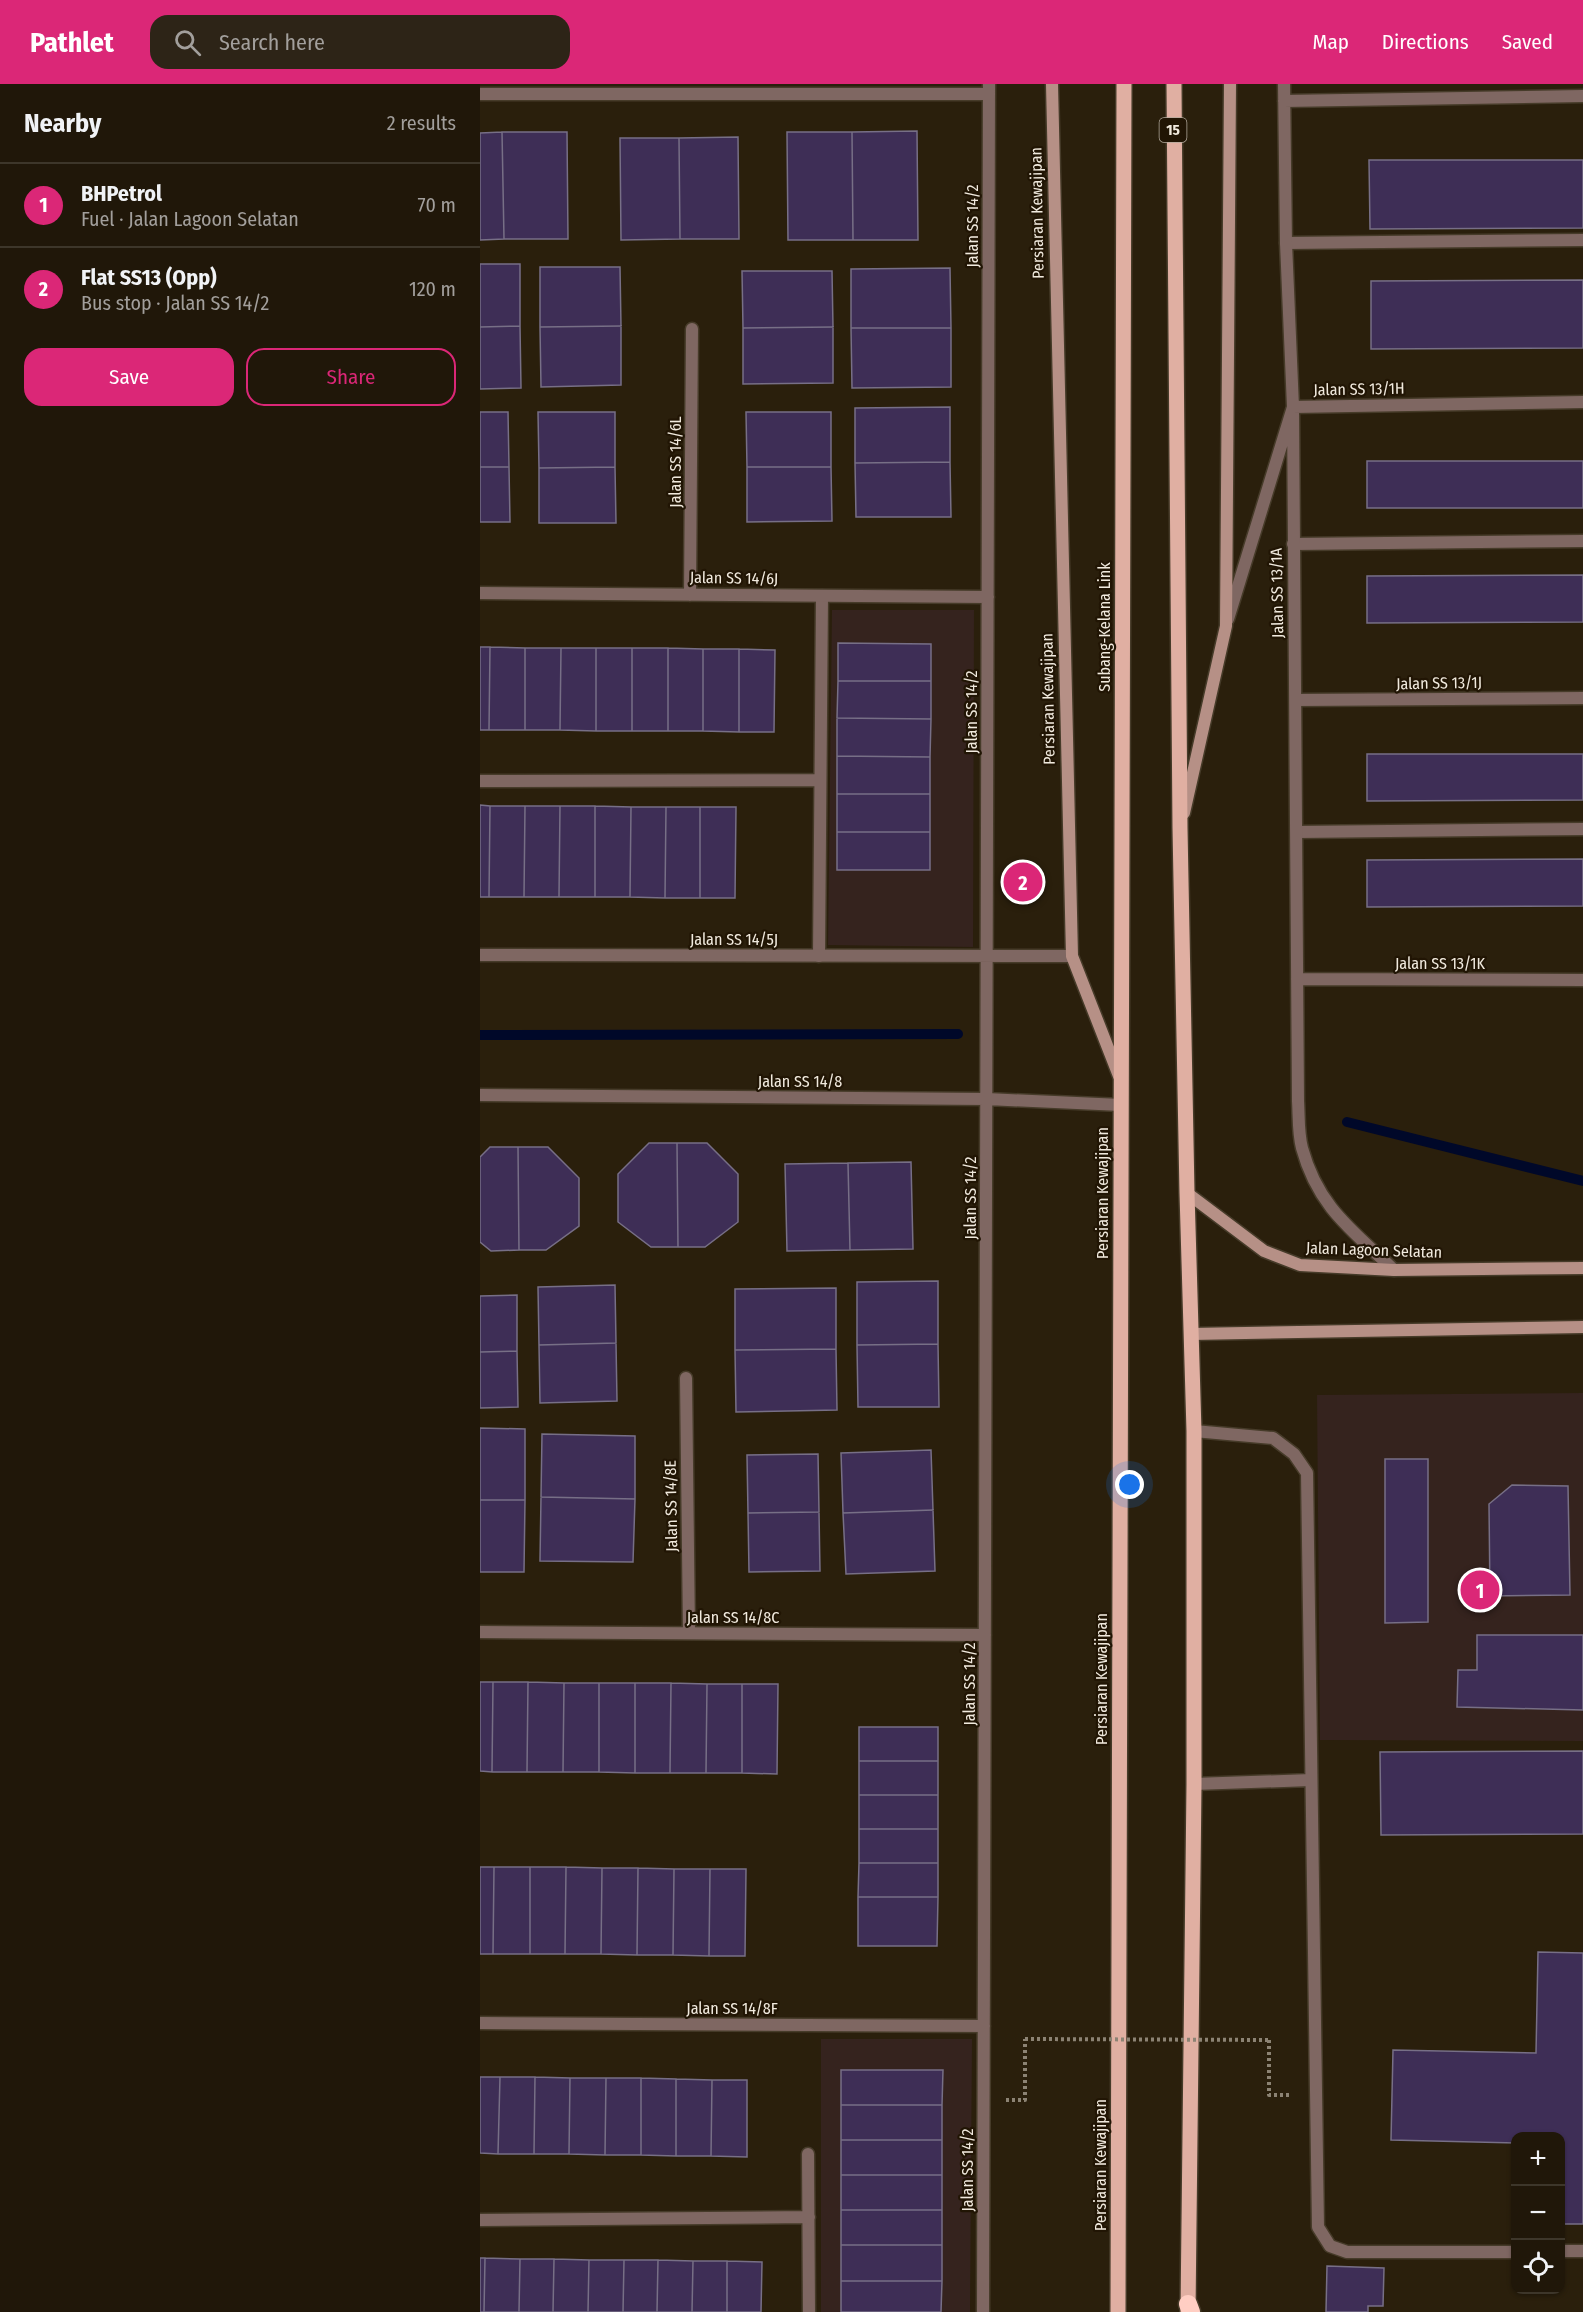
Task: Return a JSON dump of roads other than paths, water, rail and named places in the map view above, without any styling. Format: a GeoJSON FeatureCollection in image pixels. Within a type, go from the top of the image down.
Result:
{"type":"FeatureCollection","features":[{"type":"Feature","properties":{"kind":"main road","name":"Persiaran Kewajipan"},"geometry":{"type":"LineString","coordinates":[[1052,84],[1072,956],[1121,1081],[1118,2312]]}},
{"type":"Feature","properties":{"kind":"main road","name":"Subang-Kelana Link"},"geometry":{"type":"LineString","coordinates":[[1121,1081],[1124,84]]}},
{"type":"Feature","properties":{"kind":"main road","name":"15"},"geometry":{"type":"LineString","coordinates":[[1174,84],[1180,828]]}},
{"type":"Feature","properties":{"kind":"main road"},"geometry":{"type":"LineString","coordinates":[[1189,2309],[1194,1784],[1194,1431],[1180,828],[1226,626],[1230,84]]}},
{"type":"Feature","properties":{"kind":"main road","name":"Jalan Lagoon Selatan"},"geometry":{"type":"LineString","coordinates":[[1187,1193],[1264,1251],[1300,1265],[1394,1270],[1583,1268]]}},
{"type":"Feature","properties":{"kind":"main road"},"geometry":{"type":"LineString","coordinates":[[1191,1334],[1583,1327]]}},
{"type":"Feature","properties":{"kind":"street","name":"Jalan SS 13/1A"},"geometry":{"type":"LineString","coordinates":[[1284,84],[1286,243],[1293,407],[1298,1101],[1301,1146],[1313,1181],[1330,1209],[1394,1270]]}},
{"type":"Feature","properties":{"kind":"street"},"geometry":{"type":"LineString","coordinates":[[480,94],[674,89],[989,89]]}},
{"type":"Feature","properties":{"kind":"street","name":"Jalan SS 14/2"},"geometry":{"type":"LineString","coordinates":[[983,2312],[989,89]]}},
{"type":"Feature","properties":{"kind":"street"},"geometry":{"type":"LineString","coordinates":[[1284,101],[1583,96]]}},
{"type":"Feature","properties":{"kind":"street"},"geometry":{"type":"LineString","coordinates":[[1286,243],[1583,240]]}},
{"type":"Feature","properties":{"kind":"street","name":"Jalan SS 14/6L"},"geometry":{"type":"LineString","coordinates":[[690,595],[692,329]]}},
{"type":"Feature","properties":{"kind":"street","name":"Jalan SS 13/1H"},"geometry":{"type":"LineString","coordinates":[[1226,626],[1293,407],[1583,402]]}},
{"type":"Feature","properties":{"kind":"street"},"geometry":{"type":"LineString","coordinates":[[1293,544],[1583,541]]}},
{"type":"Feature","properties":{"kind":"street","name":"Jalan SS 14/6J"},"geometry":{"type":"LineString","coordinates":[[480,593],[988,597]]}},
{"type":"Feature","properties":{"kind":"street"},"geometry":{"type":"LineString","coordinates":[[819,956],[822,596]]}},
{"type":"Feature","properties":{"kind":"street","name":"Jalan SS 13/1J"},"geometry":{"type":"LineString","coordinates":[[1296,700],[1583,698]]}},
{"type":"Feature","properties":{"kind":"street"},"geometry":{"type":"LineString","coordinates":[[480,781],[820,780]]}},
{"type":"Feature","properties":{"kind":"street"},"geometry":{"type":"LineString","coordinates":[[1297,832],[1583,829]]}},
{"type":"Feature","properties":{"kind":"street","name":"Jalan SS 14/5J"},"geometry":{"type":"LineString","coordinates":[[480,955],[1072,956]]}},
{"type":"Feature","properties":{"kind":"street","name":"Jalan SS 13/1K"},"geometry":{"type":"LineString","coordinates":[[1297,979],[1583,980]]}},
{"type":"Feature","properties":{"kind":"street","name":"Jalan SS 14/8"},"geometry":{"type":"LineString","coordinates":[[480,1095],[987,1099],[1120,1105]]}},
{"type":"Feature","properties":{"kind":"street","name":"Jalan SS 14/8E"},"geometry":{"type":"LineString","coordinates":[[686,1378],[689,1633]]}},
{"type":"Feature","properties":{"kind":"street"},"geometry":{"type":"LineString","coordinates":[[1194,1431],[1273,1438],[1294,1454],[1307,1473],[1318,2227],[1330,2246],[1347,2253],[1511,2252]]}},
{"type":"Feature","properties":{"kind":"street","name":"Jalan SS 14/8C"},"geometry":{"type":"LineString","coordinates":[[480,1632],[985,1635]]}},
{"type":"Feature","properties":{"kind":"street"},"geometry":{"type":"LineString","coordinates":[[1194,1784],[1311,1780]]}},
{"type":"Feature","properties":{"kind":"street","name":"Jalan SS 14/8F"},"geometry":{"type":"LineString","coordinates":[[480,2023],[984,2026]]}},
{"type":"Feature","properties":{"kind":"street"},"geometry":{"type":"LineString","coordinates":[[808,2154],[809,2312]]}},
{"type":"Feature","properties":{"kind":"street"},"geometry":{"type":"LineString","coordinates":[[480,2220],[808,2217]]}},
{"type":"Feature","properties":{"kind":"street"},"geometry":{"type":"LineString","coordinates":[[1565,2251],[1583,2251]]}},
{"type":"Feature","properties":{"kind":"waterway"},"geometry":{"type":"LineString","coordinates":[[480,1035],[958,1034]]}},
{"type":"Feature","properties":{"kind":"waterway"},"geometry":{"type":"LineString","coordinates":[[1347,1122],[1583,1181]]}},
{"type":"Feature","properties":{"kind":"place","name":"Flat SS13 (Opp)"},"geometry":{"type":"Point","coordinates":[1023,882]}},
{"type":"Feature","properties":{"kind":"place","name":"BHPetrol"},"geometry":{"type":"Point","coordinates":[1480,1590]}}]}
